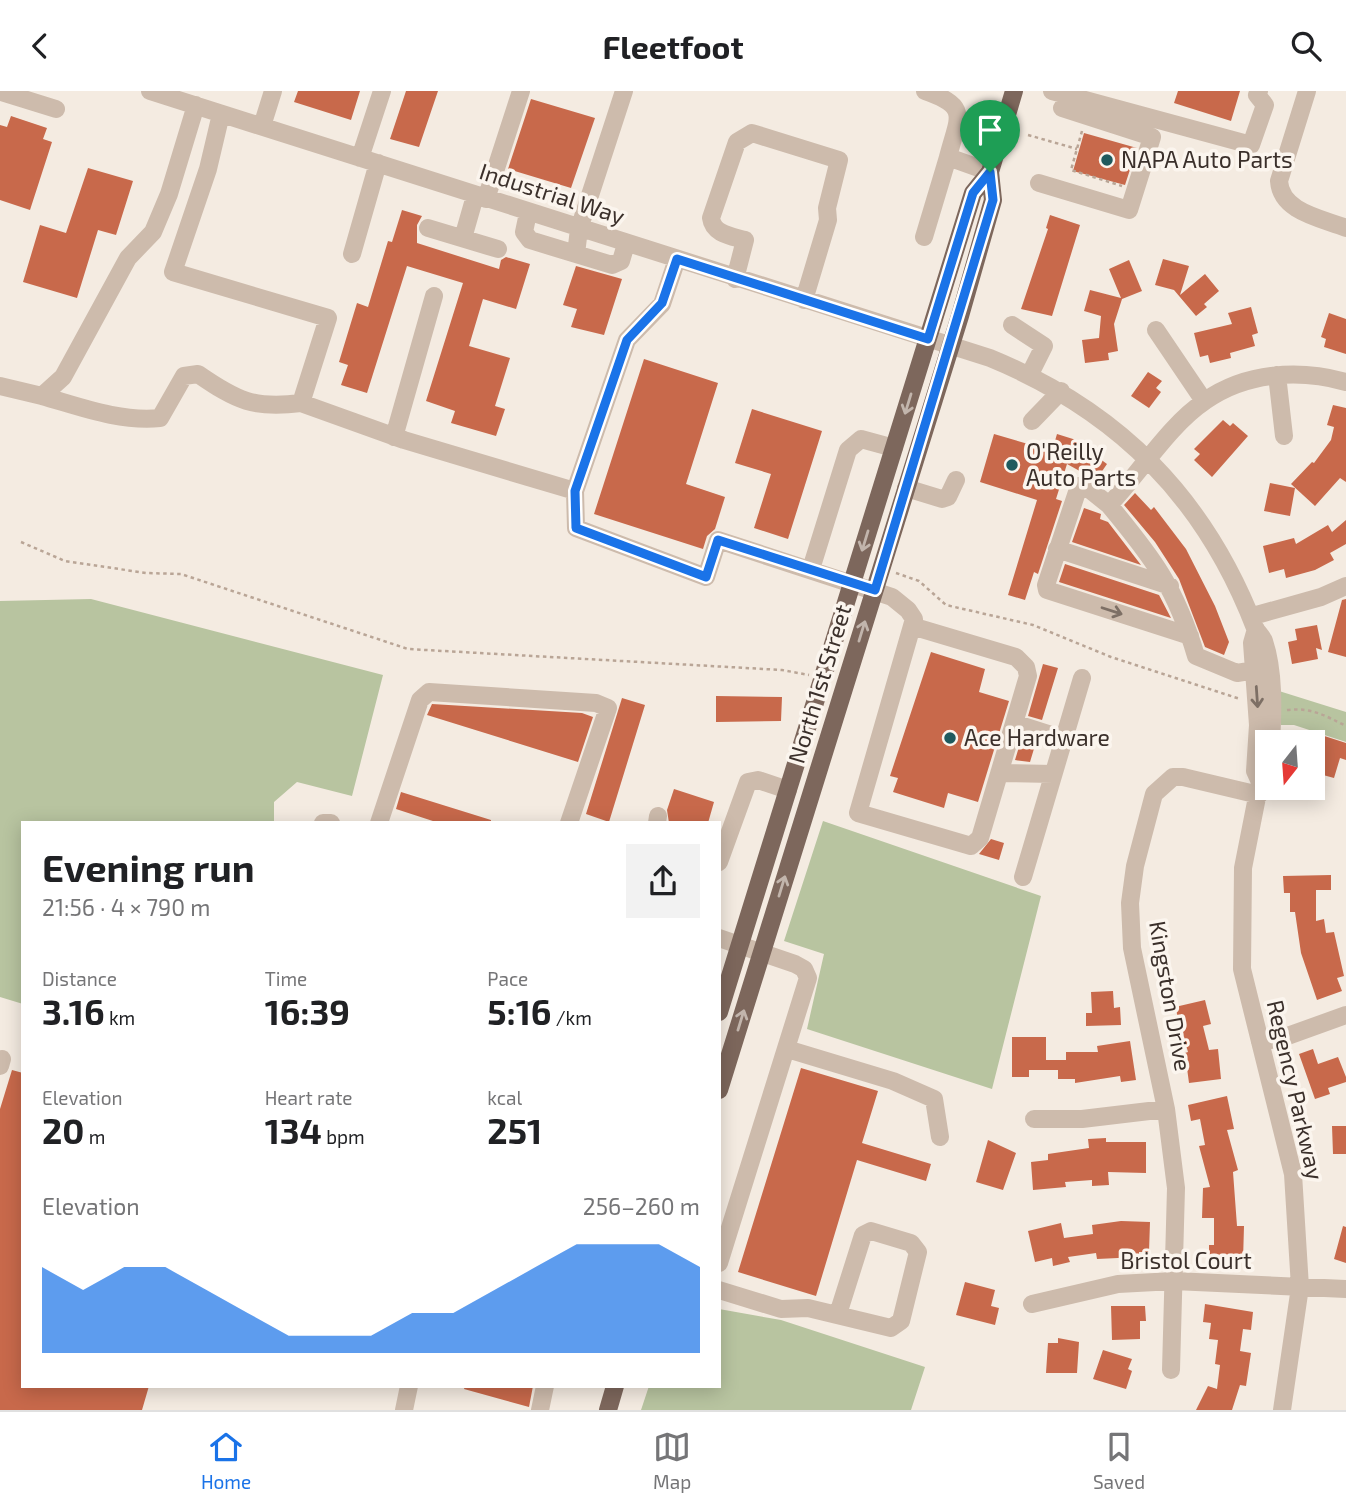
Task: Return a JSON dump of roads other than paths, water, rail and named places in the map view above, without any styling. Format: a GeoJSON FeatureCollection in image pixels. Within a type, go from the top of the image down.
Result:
{"type":"FeatureCollection","features":[{"type":"Feature","properties":{"kind":"main road","name":"North 1st Street"},"geometry":{"type":"LineString","coordinates":[[721,1084],[906,488],[973,193],[990,172],[1014,91]]}},
{"type":"Feature","properties":{"kind":"main road","name":"North 1st Street"},"geometry":{"type":"LineString","coordinates":[[721,1007],[894,448],[939,342]]}},
{"type":"Feature","properties":{"kind":"main road"},"geometry":{"type":"LineString","coordinates":[[608,1410],[614,1388]]}},
{"type":"Feature","properties":{"kind":"street","name":"Industrial Way"},"geometry":{"type":"LineString","coordinates":[[150,91],[939,342]]}},
{"type":"Feature","properties":{"kind":"street"},"geometry":{"type":"LineString","coordinates":[[262,126],[273,91]]}},
{"type":"Feature","properties":{"kind":"street"},"geometry":{"type":"LineString","coordinates":[[360,158],[382,91]]}},
{"type":"Feature","properties":{"kind":"street"},"geometry":{"type":"LineString","coordinates":[[463,238],[521,91]]}},
{"type":"Feature","properties":{"kind":"street"},"geometry":{"type":"LineString","coordinates":[[576,254],[579,229],[624,91]]}},
{"type":"Feature","properties":{"kind":"street"},"geometry":{"type":"LineString","coordinates":[[924,237],[958,115],[957,108],[945,98],[925,91]]}},
{"type":"Feature","properties":{"kind":"street"},"geometry":{"type":"LineString","coordinates":[[1052,91],[1243,145],[1251,145],[1265,105],[1257,95],[1259,91]]}},
{"type":"Feature","properties":{"kind":"street"},"geometry":{"type":"LineString","coordinates":[[1307,91],[1279,181],[1280,193],[1290,205],[1346,228]]}},
{"type":"Feature","properties":{"kind":"street"},"geometry":{"type":"LineString","coordinates":[[1,92],[57,109]]}},
{"type":"Feature","properties":{"kind":"street"},"geometry":{"type":"LineString","coordinates":[[42,396],[63,377],[128,258],[153,232],[169,194],[196,105]]}},
{"type":"Feature","properties":{"kind":"street"},"geometry":{"type":"LineString","coordinates":[[1039,183],[1129,210],[1152,137],[1062,108]]}},
{"type":"Feature","properties":{"kind":"street"},"geometry":{"type":"LineString","coordinates":[[222,114],[208,169],[173,272],[328,318],[301,404]]}},
{"type":"Feature","properties":{"kind":"street"},"geometry":{"type":"LineString","coordinates":[[735,279],[745,240],[718,232],[712,225],[711,218],[737,142],[752,133],[839,160],[827,208],[828,220],[804,300]]}},
{"type":"Feature","properties":{"kind":"street"},"geometry":{"type":"LineString","coordinates":[[947,157],[990,172]]}},
{"type":"Feature","properties":{"kind":"street"},"geometry":{"type":"LineString","coordinates":[[352,254],[378,163]]}},
{"type":"Feature","properties":{"kind":"street"},"geometry":{"type":"LineString","coordinates":[[528,213],[525,237],[576,254],[617,264],[626,244]]}},
{"type":"Feature","properties":{"kind":"street"},"geometry":{"type":"LineString","coordinates":[[428,227],[498,249]]}},
{"type":"Feature","properties":{"kind":"street"},"geometry":{"type":"LineString","coordinates":[[677,259],[662,303],[627,340],[575,491],[576,528],[706,577],[718,540],[892,597],[908,610],[914,619],[858,813],[971,846],[980,838],[1028,676],[1026,667],[1016,657],[912,626]]}},
{"type":"Feature","properties":{"kind":"street"},"geometry":{"type":"LineString","coordinates":[[394,437],[434,296]]}},
{"type":"Feature","properties":{"kind":"street"},"geometry":{"type":"LineString","coordinates":[[1012,324],[1044,346],[1030,374]]}},
{"type":"Feature","properties":{"kind":"street"},"geometry":{"type":"LineString","coordinates":[[1156,330],[1204,401]]}},
{"type":"Feature","properties":{"kind":"street","name":"Regency Parkway"},"geometry":{"type":"LineString","coordinates":[[939,342],[1030,374],[1060,391],[1150,459],[1217,545],[1263,639],[1268,666],[1271,730]]}},
{"type":"Feature","properties":{"kind":"street"},"geometry":{"type":"LineString","coordinates":[[0,386],[138,420],[160,418],[184,376],[198,374],[226,393],[267,407],[301,404],[394,437],[575,491]]}},
{"type":"Feature","properties":{"kind":"street"},"geometry":{"type":"LineString","coordinates":[[1277,375],[1284,436]]}},
{"type":"Feature","properties":{"kind":"street"},"geometry":{"type":"LineString","coordinates":[[1109,505],[1204,401],[1242,384],[1277,375],[1328,377],[1346,382]]}},
{"type":"Feature","properties":{"kind":"street"},"geometry":{"type":"LineString","coordinates":[[1032,421],[1060,391]]}},
{"type":"Feature","properties":{"kind":"street"},"geometry":{"type":"LineString","coordinates":[[811,569],[848,450],[861,439],[894,448]]}},
{"type":"Feature","properties":{"kind":"street"},"geometry":{"type":"LineString","coordinates":[[906,488],[942,499],[948,497],[956,480]]}},
{"type":"Feature","properties":{"kind":"street"},"geometry":{"type":"LineString","coordinates":[[1190,636],[1047,590],[1046,585],[1057,549],[1079,486],[1084,485],[1109,505],[1157,564],[1170,586],[1190,636],[1196,656],[1237,673],[1255,670]]}},
{"type":"Feature","properties":{"kind":"street"},"geometry":{"type":"LineString","coordinates":[[1057,549],[1170,586]]}},
{"type":"Feature","properties":{"kind":"street"},"geometry":{"type":"LineString","coordinates":[[1254,623],[1346,586]]}},
{"type":"Feature","properties":{"kind":"street","name":"Regency Parkway"},"geometry":{"type":"LineString","coordinates":[[1254,623],[1252,643],[1258,730]]}},
{"type":"Feature","properties":{"kind":"street"},"geometry":{"type":"LineString","coordinates":[[1023,877],[1082,678]]}},
{"type":"Feature","properties":{"kind":"street"},"geometry":{"type":"LineString","coordinates":[[380,821],[420,700],[429,692],[596,703],[608,708],[570,821]]}},
{"type":"Feature","properties":{"kind":"street"},"geometry":{"type":"LineString","coordinates":[[1014,723],[1064,739]]}},
{"type":"Feature","properties":{"kind":"street"},"geometry":{"type":"LineString","coordinates":[[999,773],[1053,774]]}},
{"type":"Feature","properties":{"kind":"street","name":"Kingston Drive"},"geometry":{"type":"LineString","coordinates":[[1171,1370],[1176,1188],[1166,1109],[1132,948],[1130,903],[1135,866],[1154,794],[1173,777],[1255,782]]}},
{"type":"Feature","properties":{"kind":"street"},"geometry":{"type":"LineString","coordinates":[[721,856],[748,782],[758,780],[788,790]]}},
{"type":"Feature","properties":{"kind":"street","name":"Regency Parkway"},"geometry":{"type":"LineString","coordinates":[[1258,800],[1243,867],[1242,969],[1293,1174],[1300,1287],[1282,1410]]}},
{"type":"Feature","properties":{"kind":"street"},"geometry":{"type":"LineString","coordinates":[[721,940],[796,964],[804,969],[808,978],[721,1257]]}},
{"type":"Feature","properties":{"kind":"street"},"geometry":{"type":"LineString","coordinates":[[1260,1042],[1282,1038],[1346,1015]]}},
{"type":"Feature","properties":{"kind":"street"},"geometry":{"type":"LineString","coordinates":[[787,1049],[893,1081],[934,1099],[940,1137]]}},
{"type":"Feature","properties":{"kind":"street"},"geometry":{"type":"LineString","coordinates":[[1034,1119],[1082,1119],[1166,1109]]}},
{"type":"Feature","properties":{"kind":"street"},"geometry":{"type":"LineString","coordinates":[[721,1291],[781,1309],[808,1308],[891,1328],[901,1321],[918,1252],[911,1243],[871,1231],[863,1235],[838,1314]]}},
{"type":"Feature","properties":{"kind":"street","name":"Bristol Court"},"geometry":{"type":"LineString","coordinates":[[1032,1304],[1118,1284],[1174,1281],[1346,1289]]}},
{"type":"Feature","properties":{"kind":"street"},"geometry":{"type":"LineString","coordinates":[[404,1410],[409,1388]]}},
{"type":"Feature","properties":{"kind":"street"},"geometry":{"type":"LineString","coordinates":[[540,1410],[545,1388]]}},
{"type":"Feature","properties":{"kind":"place","name":"NAPA Auto Parts"},"geometry":{"type":"Point","coordinates":[1107,160]}},
{"type":"Feature","properties":{"kind":"place","name":"O'Reilly Auto Parts"},"geometry":{"type":"Point","coordinates":[1012,465]}},
{"type":"Feature","properties":{"kind":"place","name":"Ace Hardware"},"geometry":{"type":"Point","coordinates":[950,738]}}]}
